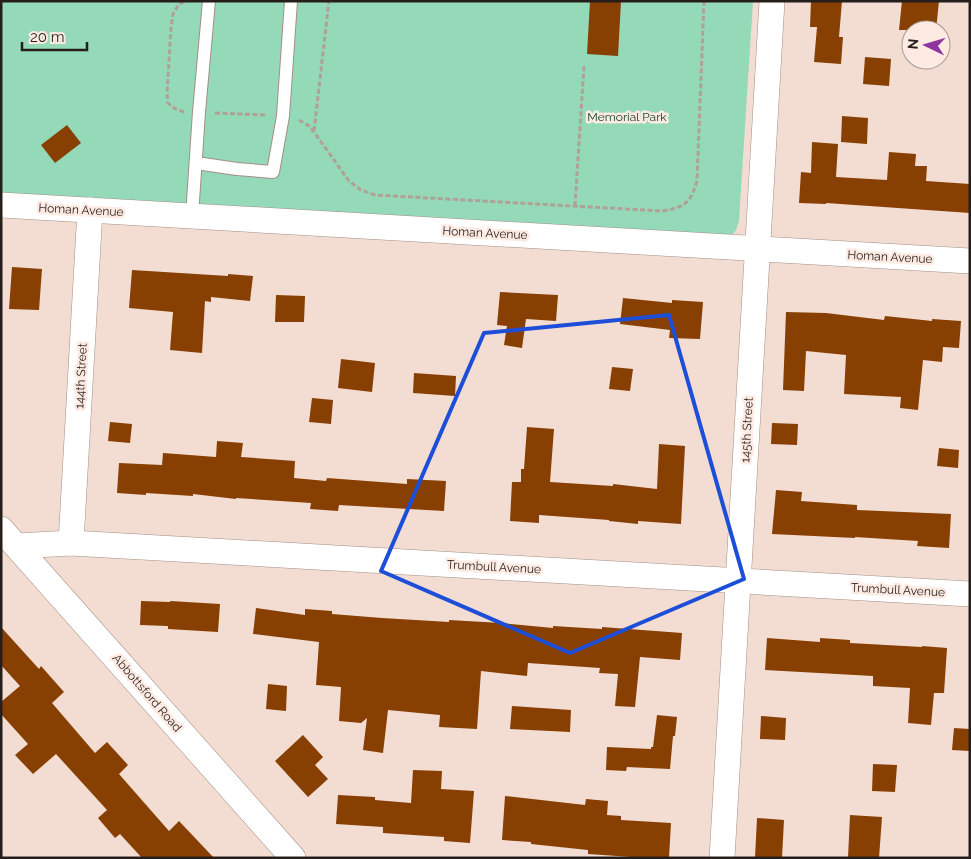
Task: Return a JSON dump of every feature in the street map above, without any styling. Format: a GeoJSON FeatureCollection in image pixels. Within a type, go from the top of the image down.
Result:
{"type":"FeatureCollection","features":[{"type":"Feature","properties":{"kind":"street","name":"145th Street"},"geometry":{"type":"LineString","coordinates":[[722,858],[772,1]]}},
{"type":"Feature","properties":{"kind":"street","name":"Homan Avenue"},"geometry":{"type":"LineString","coordinates":[[1,205],[970,261]]}},
{"type":"Feature","properties":{"kind":"street","name":"144th Street"},"geometry":{"type":"LineString","coordinates":[[71,543],[90,210]]}},
{"type":"Feature","properties":{"kind":"street","name":"Trumbull Avenue"},"geometry":{"type":"LineString","coordinates":[[9,538],[970,594]]}},
{"type":"Feature","properties":{"kind":"street","name":"Abbottsford Road"},"geometry":{"type":"LineString","coordinates":[[9,538],[293,858]]}},
{"type":"Feature","properties":{"kind":"lane"},"geometry":{"type":"LineString","coordinates":[[192,216],[209,1]]}},
{"type":"Feature","properties":{"kind":"lane"},"geometry":{"type":"LineString","coordinates":[[196,163],[273,172],[283,116],[291,1]]}},
{"type":"Feature","properties":{"kind":"path"},"geometry":{"type":"LineString","coordinates":[[186,1],[179,4],[171,27],[167,94],[168,103],[182,112],[283,116],[298,120],[309,126],[349,181],[361,190],[374,195],[662,211],[682,206],[688,202],[697,181],[704,1]]}},
{"type":"Feature","properties":{"kind":"path"},"geometry":{"type":"LineString","coordinates":[[314,132],[329,1]]}},
{"type":"Feature","properties":{"kind":"path"},"geometry":{"type":"LineString","coordinates":[[575,206],[584,66]]}},
{"type":"Feature","properties":{"kind":"highlighted area"},"geometry":{"type":"Polygon","coordinates":[[[669,315],[744,579],[570,653],[381,571],[484,333],[669,315]]]}},
{"type":"Feature","properties":{"kind":"green space","name":"Memorial Park"},"geometry":{"type":"Polygon","coordinates":[[[1,1],[753,1],[739,221],[736,230],[730,238],[1,197],[1,1]]]}},
{"type":"Feature","properties":{"kind":"building"},"geometry":{"type":"Polygon","coordinates":[[[590,1],[621,1],[618,56],[587,54],[590,1]]]}},
{"type":"Feature","properties":{"kind":"building"},"geometry":{"type":"Polygon","coordinates":[[[811,1],[842,1],[839,37],[843,37],[841,64],[814,62],[817,27],[810,27],[811,1]]]}},
{"type":"Feature","properties":{"kind":"building"},"geometry":{"type":"Polygon","coordinates":[[[902,1],[939,1],[937,20],[901,20],[901,30],[899,30],[902,1]]]}},
{"type":"Feature","properties":{"kind":"building"},"geometry":{"type":"Polygon","coordinates":[[[865,57],[891,59],[889,86],[863,84],[865,57]]]}},
{"type":"Feature","properties":{"kind":"building"},"geometry":{"type":"Polygon","coordinates":[[[842,116],[868,118],[867,144],[841,142],[842,116]]]}},
{"type":"Feature","properties":{"kind":"building"},"geometry":{"type":"Polygon","coordinates":[[[67,125],[81,143],[55,163],[41,145],[67,125]]]}},
{"type":"Feature","properties":{"kind":"building"},"geometry":{"type":"Polygon","coordinates":[[[812,142],[838,144],[836,177],[887,180],[889,152],[916,154],[915,166],[927,166],[926,181],[970,184],[970,213],[826,203],[799,203],[801,172],[811,173],[812,142]]]}},
{"type":"Feature","properties":{"kind":"building"},"geometry":{"type":"Polygon","coordinates":[[[12,267],[42,269],[39,310],[9,309],[12,267]]]}},
{"type":"Feature","properties":{"kind":"building"},"geometry":{"type":"Polygon","coordinates":[[[132,270],[253,276],[250,301],[211,297],[211,302],[205,301],[202,353],[170,350],[173,312],[129,308],[132,270]]]}},
{"type":"Feature","properties":{"kind":"building"},"geometry":{"type":"Polygon","coordinates":[[[500,292],[558,295],[556,321],[526,319],[522,348],[504,345],[507,326],[497,325],[500,292]]]}},
{"type":"Feature","properties":{"kind":"building"},"geometry":{"type":"Polygon","coordinates":[[[276,295],[305,296],[304,322],[275,322],[276,295]]]}},
{"type":"Feature","properties":{"kind":"building"},"geometry":{"type":"Polygon","coordinates":[[[623,298],[672,303],[672,300],[703,302],[700,339],[669,338],[670,330],[620,324],[623,298]]]}},
{"type":"Feature","properties":{"kind":"building"},"geometry":{"type":"Polygon","coordinates":[[[786,312],[826,313],[884,320],[885,316],[932,321],[932,319],[961,321],[959,348],[943,347],[942,362],[923,360],[918,410],[900,408],[901,397],[844,394],[846,355],[806,351],[804,391],[783,390],[786,312]]]}},
{"type":"Feature","properties":{"kind":"building"},"geometry":{"type":"Polygon","coordinates":[[[341,359],[375,363],[372,392],[338,388],[341,359]]]}},
{"type":"Feature","properties":{"kind":"building"},"geometry":{"type":"Polygon","coordinates":[[[612,367],[633,369],[630,391],[609,389],[612,367]]]}},
{"type":"Feature","properties":{"kind":"building"},"geometry":{"type":"Polygon","coordinates":[[[414,373],[456,376],[455,396],[413,393],[414,373]]]}},
{"type":"Feature","properties":{"kind":"building"},"geometry":{"type":"Polygon","coordinates":[[[312,398],[333,400],[331,424],[309,422],[312,398]]]}},
{"type":"Feature","properties":{"kind":"building"},"geometry":{"type":"Polygon","coordinates":[[[110,422],[132,424],[130,443],[108,441],[110,422]]]}},
{"type":"Feature","properties":{"kind":"building"},"geometry":{"type":"Polygon","coordinates":[[[772,423],[798,424],[797,445],[771,444],[772,423]]]}},
{"type":"Feature","properties":{"kind":"building"},"geometry":{"type":"Polygon","coordinates":[[[527,427],[554,429],[550,482],[613,486],[613,484],[657,489],[659,444],[685,446],[681,524],[638,521],[638,524],[539,515],[539,523],[510,521],[512,482],[521,482],[521,469],[524,469],[527,427]]]}},
{"type":"Feature","properties":{"kind":"building"},"geometry":{"type":"Polygon","coordinates":[[[217,441],[243,443],[241,457],[295,461],[294,478],[326,481],[327,478],[407,484],[407,479],[446,481],[444,511],[339,505],[338,511],[310,509],[311,503],[236,499],[193,494],[193,496],[117,493],[119,463],[162,465],[163,453],[216,457],[217,441]]]}},
{"type":"Feature","properties":{"kind":"building"},"geometry":{"type":"Polygon","coordinates":[[[939,448],[959,450],[958,468],[937,466],[939,448]]]}},
{"type":"Feature","properties":{"kind":"building"},"geometry":{"type":"Polygon","coordinates":[[[776,490],[802,492],[801,501],[857,505],[857,510],[951,514],[949,548],[917,546],[918,541],[772,534],[776,490]]]}},
{"type":"Feature","properties":{"kind":"building"},"geometry":{"type":"Polygon","coordinates":[[[141,601],[220,604],[218,632],[168,629],[168,626],[140,625],[141,601]]]}},
{"type":"Feature","properties":{"kind":"building"},"geometry":{"type":"Polygon","coordinates":[[[256,608],[305,615],[305,609],[332,611],[332,614],[382,618],[501,623],[553,628],[553,626],[602,629],[602,627],[682,633],[680,660],[640,657],[635,707],[615,706],[618,674],[599,673],[600,668],[528,663],[527,676],[481,671],[477,729],[439,727],[440,715],[388,710],[383,753],[363,750],[367,718],[361,723],[339,721],[341,687],[316,685],[319,642],[253,634],[256,608]]]}},
{"type":"Feature","properties":{"kind":"building"},"geometry":{"type":"Polygon","coordinates":[[[1,627],[39,669],[41,666],[64,692],[52,703],[95,753],[107,742],[128,765],[119,774],[169,831],[179,821],[214,858],[142,858],[120,834],[115,838],[98,818],[107,810],[56,754],[33,774],[15,755],[28,744],[1,714],[1,702],[20,686],[1,665],[1,627]]]}},
{"type":"Feature","properties":{"kind":"building"},"geometry":{"type":"Polygon","coordinates":[[[767,638],[820,642],[820,638],[850,640],[850,643],[947,648],[944,693],[934,693],[931,725],[908,723],[910,688],[873,686],[873,676],[765,670],[767,638]]]}},
{"type":"Feature","properties":{"kind":"building"},"geometry":{"type":"Polygon","coordinates":[[[268,684],[287,686],[286,711],[266,709],[268,684]]]}},
{"type":"Feature","properties":{"kind":"building"},"geometry":{"type":"Polygon","coordinates":[[[512,706],[571,710],[570,732],[510,729],[512,706]]]}},
{"type":"Feature","properties":{"kind":"building"},"geometry":{"type":"Polygon","coordinates":[[[657,715],[677,717],[670,769],[627,767],[626,771],[606,770],[607,747],[651,749],[653,747],[657,715]]]}},
{"type":"Feature","properties":{"kind":"building"},"geometry":{"type":"Polygon","coordinates":[[[761,716],[786,718],[785,740],[760,739],[761,716]]]}},
{"type":"Feature","properties":{"kind":"building"},"geometry":{"type":"Polygon","coordinates":[[[954,728],[970,729],[970,751],[952,750],[954,728]]]}},
{"type":"Feature","properties":{"kind":"building"},"geometry":{"type":"Polygon","coordinates":[[[303,735],[323,757],[315,765],[328,779],[308,797],[275,761],[303,735]]]}},
{"type":"Feature","properties":{"kind":"building"},"geometry":{"type":"Polygon","coordinates":[[[873,764],[897,765],[895,792],[872,791],[873,764]]]}},
{"type":"Feature","properties":{"kind":"building"},"geometry":{"type":"Polygon","coordinates":[[[413,770],[442,771],[441,789],[474,791],[470,843],[444,841],[444,837],[383,833],[383,827],[336,824],[338,795],[375,797],[375,800],[411,803],[413,770]]]}},
{"type":"Feature","properties":{"kind":"building"},"geometry":{"type":"Polygon","coordinates":[[[505,796],[585,805],[586,799],[608,801],[607,815],[621,816],[621,820],[671,823],[669,858],[588,854],[588,850],[502,840],[505,796]]]}},
{"type":"Feature","properties":{"kind":"building"},"geometry":{"type":"Polygon","coordinates":[[[850,815],[882,817],[879,858],[848,858],[850,815]]]}},
{"type":"Feature","properties":{"kind":"building"},"geometry":{"type":"Polygon","coordinates":[[[757,818],[784,820],[782,858],[755,858],[757,818]]]}}]}
